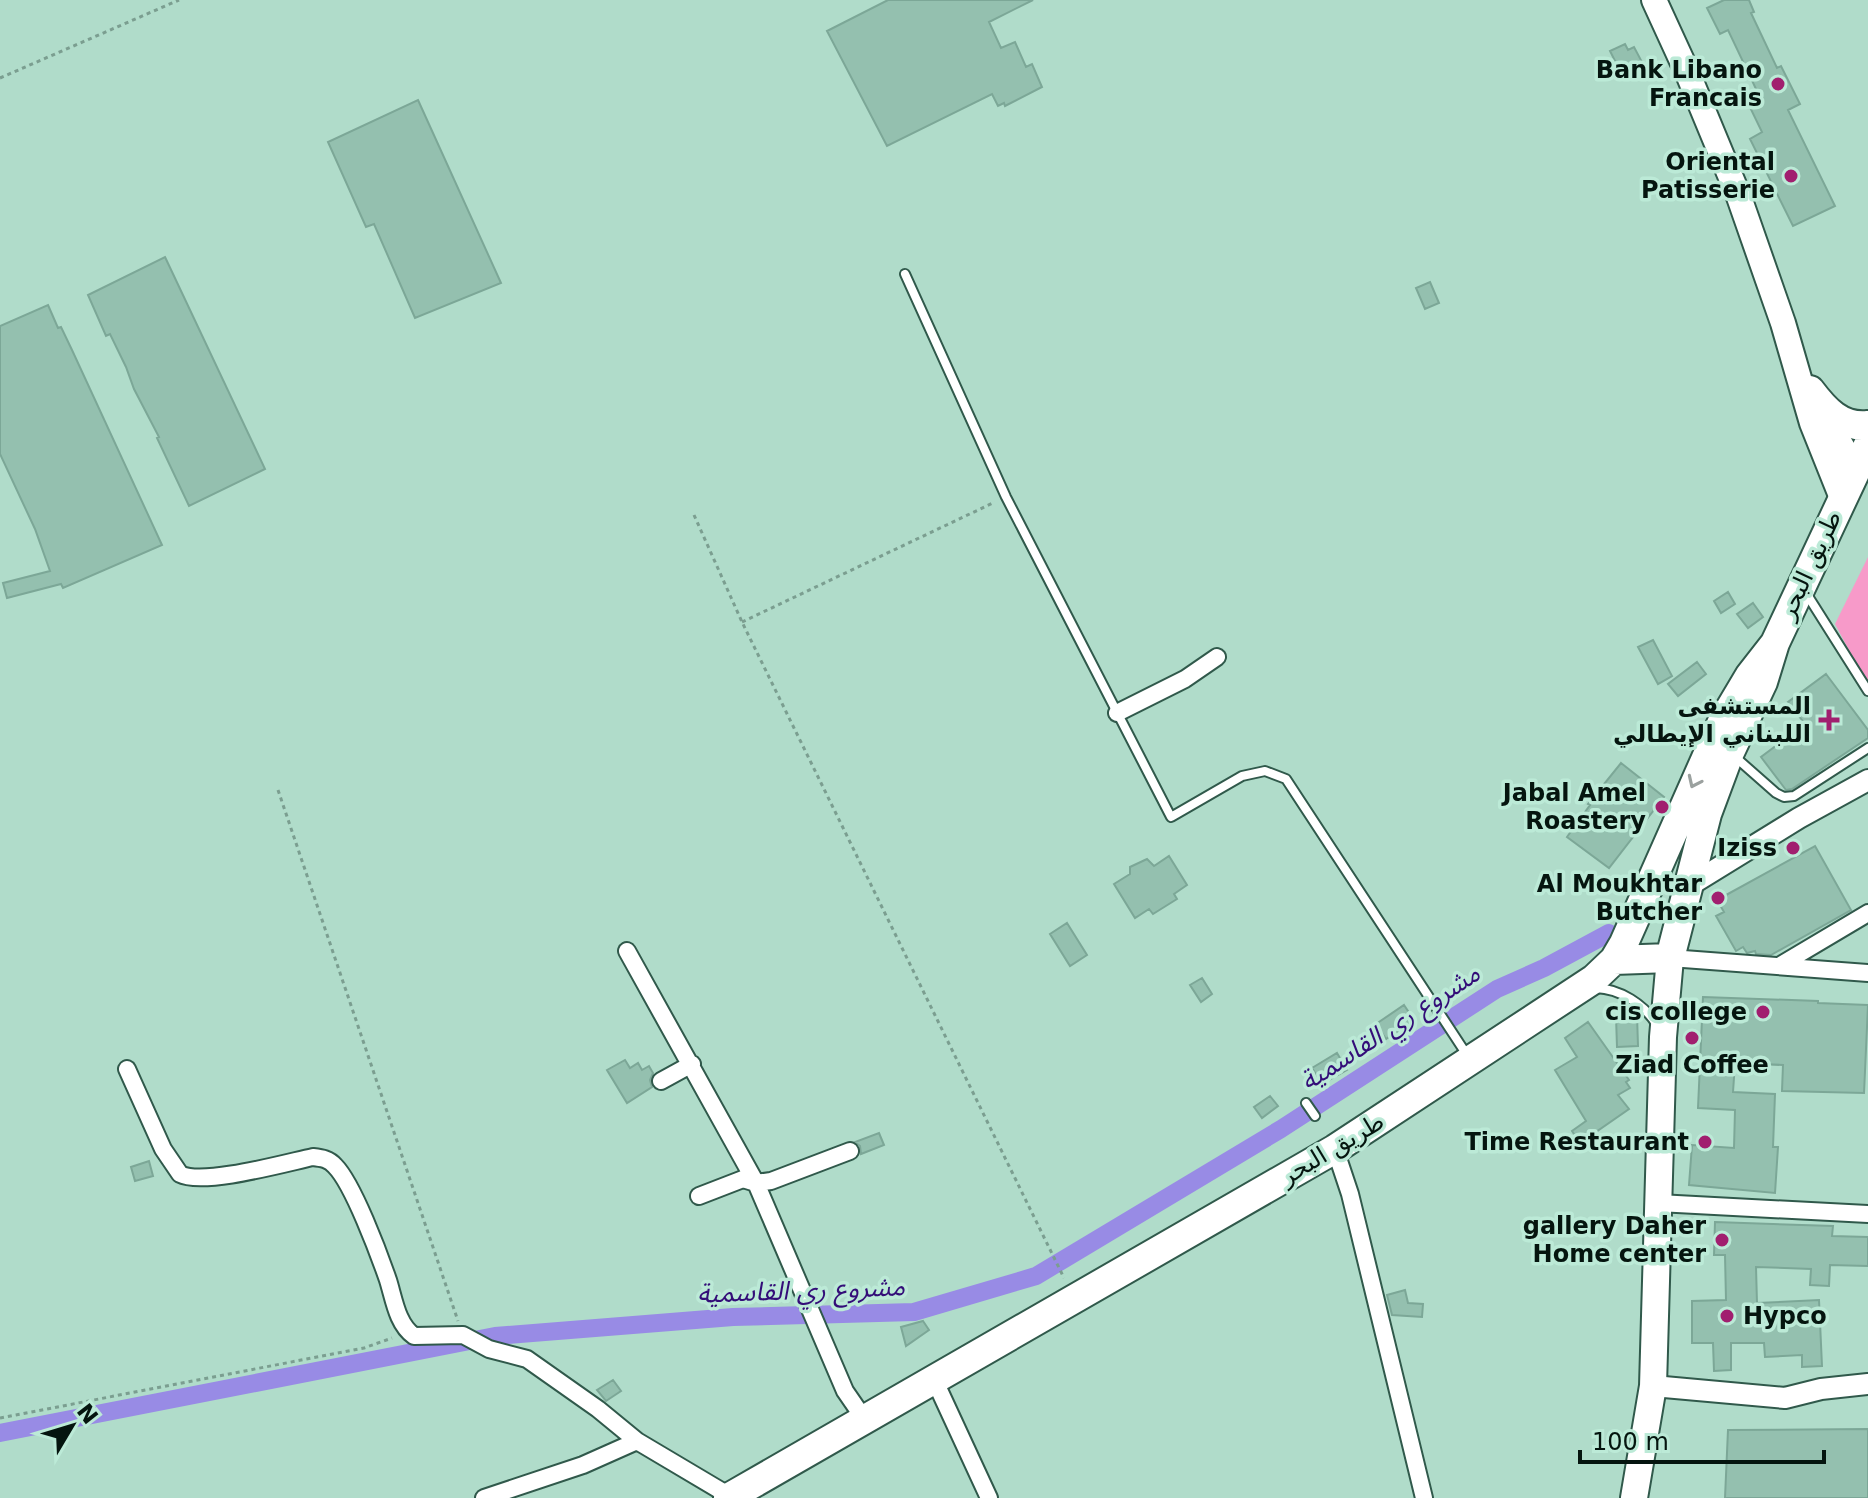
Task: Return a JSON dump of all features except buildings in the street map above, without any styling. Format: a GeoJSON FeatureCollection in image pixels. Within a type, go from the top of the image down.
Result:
{"type":"FeatureCollection","features":[{"type":"Feature","properties":{"kind":"highway"},"geometry":{"type":"LineString","coordinates":[[1810,390],[1824,409],[1838,419],[1851,425],[1868,425]]}},
{"type":"Feature","properties":{"kind":"highway","name":"طريق البحر"},"geometry":{"type":"LineString","coordinates":[[1670,958],[1707,814],[1730,752],[1763,682],[1775,643],[1862,458]]}},
{"type":"Feature","properties":{"kind":"highway","name":"طريق البحر"},"geometry":{"type":"LineString","coordinates":[[731,1497],[1335,1149],[1583,988],[1614,960],[1624,943],[1722,722],[1744,683],[1775,643]]}},
{"type":"Feature","properties":{"kind":"highway"},"geometry":{"type":"LineString","coordinates":[[1614,960],[1670,958]]}},
{"type":"Feature","properties":{"kind":"main road"},"geometry":{"type":"LineString","coordinates":[[1654,0],[1739,197],[1820,446],[1842,498]]}},
{"type":"Feature","properties":{"kind":"main road"},"geometry":{"type":"LineString","coordinates":[[1793,356],[1824,420],[1862,458]]}},
{"type":"Feature","properties":{"kind":"main road"},"geometry":{"type":"LineString","coordinates":[[1634,1498],[1653,1386],[1663,1037],[1670,958]]}},
{"type":"Feature","properties":{"kind":"street"},"geometry":{"type":"LineString","coordinates":[[1117,713],[1185,679],[1217,657]]}},
{"type":"Feature","properties":{"kind":"street"},"geometry":{"type":"LineString","coordinates":[[1687,887],[1799,818],[1868,780]]}},
{"type":"Feature","properties":{"kind":"street"},"geometry":{"type":"LineString","coordinates":[[1779,966],[1868,913]]}},
{"type":"Feature","properties":{"kind":"street"},"geometry":{"type":"LineString","coordinates":[[627,951],[756,1183],[845,1391],[865,1420]]}},
{"type":"Feature","properties":{"kind":"street"},"geometry":{"type":"LineString","coordinates":[[1670,958],[1868,973]]}},
{"type":"Feature","properties":{"kind":"street"},"geometry":{"type":"LineString","coordinates":[[661,1081],[692,1064]]}},
{"type":"Feature","properties":{"kind":"street"},"geometry":{"type":"LineString","coordinates":[[127,1069],[163,1149],[175,1169],[186,1177],[235,1173],[313,1157],[323,1158],[338,1168],[379,1255],[401,1319],[409,1332],[414,1336],[463,1335],[535,1364],[637,1441],[731,1497]]}},
{"type":"Feature","properties":{"kind":"street"},"geometry":{"type":"LineString","coordinates":[[1335,1149],[1350,1194],[1424,1498]]}},
{"type":"Feature","properties":{"kind":"street"},"geometry":{"type":"LineString","coordinates":[[699,1196],[743,1179],[756,1183],[771,1181],[850,1151]]}},
{"type":"Feature","properties":{"kind":"street"},"geometry":{"type":"LineString","coordinates":[[1658,1203],[1868,1214]]}},
{"type":"Feature","properties":{"kind":"street"},"geometry":{"type":"LineString","coordinates":[[934,1379],[989,1498]]}},
{"type":"Feature","properties":{"kind":"street"},"geometry":{"type":"LineString","coordinates":[[1653,1386],[1785,1398],[1821,1389],[1868,1384]]}},
{"type":"Feature","properties":{"kind":"street"},"geometry":{"type":"LineString","coordinates":[[484,1498],[583,1465],[637,1441]]}},
{"type":"Feature","properties":{"kind":"lane"},"geometry":{"type":"LineString","coordinates":[[905,274],[1006,497],[1171,817],[1242,776],[1265,771],[1286,779],[1471,1061]]}},
{"type":"Feature","properties":{"kind":"lane"},"geometry":{"type":"LineString","coordinates":[[1801,586],[1868,691]]}},
{"type":"Feature","properties":{"kind":"lane"},"geometry":{"type":"LineString","coordinates":[[1730,752],[1784,797],[1794,796],[1868,748]]}},
{"type":"Feature","properties":{"kind":"lane"},"geometry":{"type":"LineString","coordinates":[[1583,988],[1613,992],[1640,1005],[1663,1037]]}},
{"type":"Feature","properties":{"kind":"lane"},"geometry":{"type":"LineString","coordinates":[[1306,1103],[1315,1116]]}},
{"type":"Feature","properties":{"kind":"path"},"geometry":{"type":"LineString","coordinates":[[0,78],[179,0]]}},
{"type":"Feature","properties":{"kind":"path"},"geometry":{"type":"LineString","coordinates":[[742,622],[1006,497]]}},
{"type":"Feature","properties":{"kind":"path"},"geometry":{"type":"LineString","coordinates":[[694,515],[742,622],[1062,1274]]}},
{"type":"Feature","properties":{"kind":"path"},"geometry":{"type":"LineString","coordinates":[[278,790],[463,1335]]}},
{"type":"Feature","properties":{"kind":"path"},"geometry":{"type":"LineString","coordinates":[[0,1418],[364,1348],[409,1332]]}},
{"type":"Feature","properties":{"kind":"shaded area"},"geometry":{"type":"Polygon","coordinates":[[[1868,557],[1868,686],[1835,624],[1868,557]]]}},
{"type":"Feature","properties":{"kind":"waterway","name":"مشروع ري القاسمية"},"geometry":{"type":"LineString","coordinates":[[0,1433],[495,1336],[733,1317],[914,1312],[1036,1276],[1281,1129],[1497,989],[1609,933]]}},
{"type":"Feature","properties":{"kind":"place","name":"Bank Libano Francais"},"geometry":{"type":"Point","coordinates":[1778,84]}},
{"type":"Feature","properties":{"kind":"place","name":"Oriental Patisserie"},"geometry":{"type":"Point","coordinates":[1791,176]}},
{"type":"Feature","properties":{"kind":"place","name":"المستشفى اللبناني الإيطالي"},"geometry":{"type":"Point","coordinates":[1829,720]}},
{"type":"Feature","properties":{"kind":"place","name":"Jabal Amel Roastery"},"geometry":{"type":"Point","coordinates":[1662,807]}},
{"type":"Feature","properties":{"kind":"place","name":"Iziss"},"geometry":{"type":"Point","coordinates":[1793,848]}},
{"type":"Feature","properties":{"kind":"place","name":"Al Moukhtar Butcher"},"geometry":{"type":"Point","coordinates":[1718,898]}},
{"type":"Feature","properties":{"kind":"place","name":"cis college"},"geometry":{"type":"Point","coordinates":[1763,1012]}},
{"type":"Feature","properties":{"kind":"place","name":"Ziad Coffee"},"geometry":{"type":"Point","coordinates":[1692,1038]}},
{"type":"Feature","properties":{"kind":"place","name":"Time Restaurant"},"geometry":{"type":"Point","coordinates":[1705,1142]}},
{"type":"Feature","properties":{"kind":"place","name":"gallery Daher Home center"},"geometry":{"type":"Point","coordinates":[1722,1240]}},
{"type":"Feature","properties":{"kind":"place","name":"Hypco"},"geometry":{"type":"Point","coordinates":[1727,1316]}}]}
